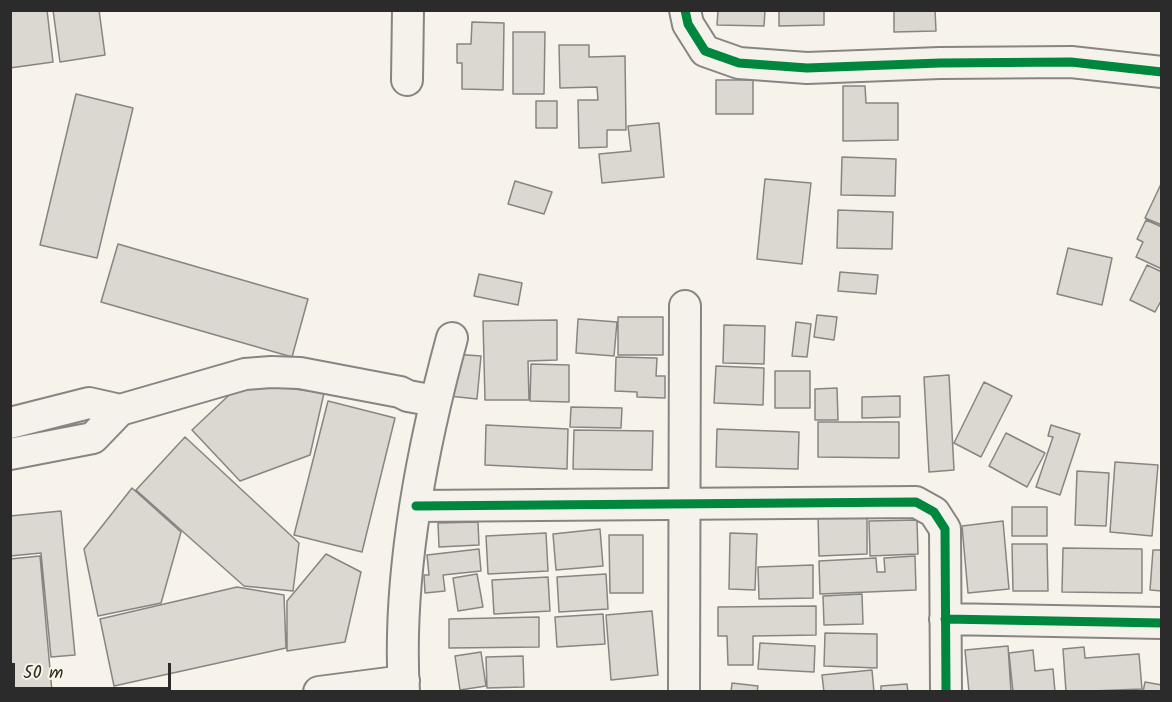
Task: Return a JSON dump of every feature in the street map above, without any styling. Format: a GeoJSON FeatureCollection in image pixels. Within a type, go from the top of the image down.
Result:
{"type":"FeatureCollection","features":[{"type":"Feature","properties":{"kind":"street"},"geometry":{"type":"LineString","coordinates":[[407,80],[408,10]]}},
{"type":"Feature","properties":{"kind":"street"},"geometry":{"type":"LineString","coordinates":[[685,10],[688,24],[705,51],[739,63],[807,68],[940,63],[1071,62],[1161,72]]}},
{"type":"Feature","properties":{"kind":"street"},"geometry":{"type":"LineString","coordinates":[[684,692],[685,306]]}},
{"type":"Feature","properties":{"kind":"street"},"geometry":{"type":"LineString","coordinates":[[319,692],[404,686],[404,603],[416,506],[435,401],[452,338]]}},
{"type":"Feature","properties":{"kind":"street"},"geometry":{"type":"LineString","coordinates":[[10,423],[89,403],[120,410],[245,374],[271,372],[300,373],[435,401]]}},
{"type":"Feature","properties":{"kind":"street"},"geometry":{"type":"LineString","coordinates":[[10,454],[93,438],[120,410]]}},
{"type":"Feature","properties":{"kind":"street"},"geometry":{"type":"LineString","coordinates":[[54,412],[63,444]]}},
{"type":"Feature","properties":{"kind":"street"},"geometry":{"type":"LineString","coordinates":[[416,506],[916,502],[934,512],[945,529],[946,692]]}},
{"type":"Feature","properties":{"kind":"street"},"geometry":{"type":"LineString","coordinates":[[945,619],[1161,623]]}},
{"type":"Feature","properties":{"kind":"building"},"geometry":{"type":"Polygon","coordinates":[[[10,10],[47,10],[53,62],[10,68],[10,10]]]}},
{"type":"Feature","properties":{"kind":"building"},"geometry":{"type":"Polygon","coordinates":[[[53,10],[99,10],[105,55],[60,62],[53,10]]]}},
{"type":"Feature","properties":{"kind":"building"},"geometry":{"type":"Polygon","coordinates":[[[718,10],[765,10],[764,26],[717,25],[718,10]]]}},
{"type":"Feature","properties":{"kind":"building"},"geometry":{"type":"Polygon","coordinates":[[[779,10],[824,10],[824,25],[779,26],[779,10]]]}},
{"type":"Feature","properties":{"kind":"building"},"geometry":{"type":"Polygon","coordinates":[[[894,10],[935,10],[936,31],[894,32],[894,10]]]}},
{"type":"Feature","properties":{"kind":"building"},"geometry":{"type":"Polygon","coordinates":[[[472,22],[504,23],[503,90],[462,89],[462,63],[457,63],[457,44],[471,44],[472,22]]]}},
{"type":"Feature","properties":{"kind":"building"},"geometry":{"type":"Polygon","coordinates":[[[513,32],[545,32],[544,94],[513,94],[513,32]]]}},
{"type":"Feature","properties":{"kind":"building"},"geometry":{"type":"Polygon","coordinates":[[[559,45],[589,45],[589,57],[625,56],[626,130],[607,130],[607,147],[579,148],[578,100],[598,100],[597,87],[560,88],[559,45]]]}},
{"type":"Feature","properties":{"kind":"building"},"geometry":{"type":"Polygon","coordinates":[[[716,80],[753,80],[753,114],[716,114],[716,80]]]}},
{"type":"Feature","properties":{"kind":"building"},"geometry":{"type":"Polygon","coordinates":[[[843,86],[865,86],[866,103],[898,103],[898,140],[843,141],[843,86]]]}},
{"type":"Feature","properties":{"kind":"building"},"geometry":{"type":"Polygon","coordinates":[[[76,94],[133,108],[97,258],[40,245],[76,94]]]}},
{"type":"Feature","properties":{"kind":"building"},"geometry":{"type":"Polygon","coordinates":[[[536,101],[557,101],[557,128],[536,128],[536,101]]]}},
{"type":"Feature","properties":{"kind":"building"},"geometry":{"type":"Polygon","coordinates":[[[659,123],[664,177],[602,183],[599,154],[631,151],[628,126],[659,123]]]}},
{"type":"Feature","properties":{"kind":"building"},"geometry":{"type":"Polygon","coordinates":[[[842,157],[896,159],[895,196],[841,195],[842,157]]]}},
{"type":"Feature","properties":{"kind":"building"},"geometry":{"type":"Polygon","coordinates":[[[765,179],[811,183],[802,264],[757,259],[765,179]]]}},
{"type":"Feature","properties":{"kind":"building"},"geometry":{"type":"Polygon","coordinates":[[[515,181],[552,192],[544,214],[508,204],[515,181]]]}},
{"type":"Feature","properties":{"kind":"building"},"geometry":{"type":"Polygon","coordinates":[[[1162,184],[1162,225],[1145,218],[1162,184]]]}},
{"type":"Feature","properties":{"kind":"building"},"geometry":{"type":"Polygon","coordinates":[[[838,210],[893,212],[892,249],[837,248],[838,210]]]}},
{"type":"Feature","properties":{"kind":"building"},"geometry":{"type":"Polygon","coordinates":[[[1146,220],[1162,227],[1162,269],[1136,257],[1143,242],[1137,239],[1146,220]]]}},
{"type":"Feature","properties":{"kind":"building"},"geometry":{"type":"Polygon","coordinates":[[[118,244],[308,299],[292,357],[101,302],[118,244]]]}},
{"type":"Feature","properties":{"kind":"building"},"geometry":{"type":"Polygon","coordinates":[[[1068,248],[1112,258],[1102,305],[1057,294],[1068,248]]]}},
{"type":"Feature","properties":{"kind":"building"},"geometry":{"type":"Polygon","coordinates":[[[1147,265],[1162,272],[1162,299],[1155,312],[1130,300],[1147,265]]]}},
{"type":"Feature","properties":{"kind":"building"},"geometry":{"type":"Polygon","coordinates":[[[840,272],[878,275],[876,294],[838,291],[840,272]]]}},
{"type":"Feature","properties":{"kind":"building"},"geometry":{"type":"Polygon","coordinates":[[[479,274],[522,283],[518,305],[474,296],[479,274]]]}},
{"type":"Feature","properties":{"kind":"building"},"geometry":{"type":"Polygon","coordinates":[[[817,315],[837,317],[834,340],[814,337],[817,315]]]}},
{"type":"Feature","properties":{"kind":"building"},"geometry":{"type":"Polygon","coordinates":[[[618,317],[663,317],[663,355],[618,355],[618,317]]]}},
{"type":"Feature","properties":{"kind":"building"},"geometry":{"type":"Polygon","coordinates":[[[578,319],[617,322],[614,356],[576,353],[578,319]]]}},
{"type":"Feature","properties":{"kind":"building"},"geometry":{"type":"Polygon","coordinates":[[[557,320],[557,360],[528,361],[529,400],[485,400],[483,321],[557,320]]]}},
{"type":"Feature","properties":{"kind":"building"},"geometry":{"type":"Polygon","coordinates":[[[796,322],[811,324],[807,357],[792,356],[796,322]]]}},
{"type":"Feature","properties":{"kind":"building"},"geometry":{"type":"Polygon","coordinates":[[[724,325],[765,326],[764,364],[723,363],[724,325]]]}},
{"type":"Feature","properties":{"kind":"building"},"geometry":{"type":"Polygon","coordinates":[[[453,354],[481,356],[477,399],[449,396],[453,354]]]}},
{"type":"Feature","properties":{"kind":"building"},"geometry":{"type":"Polygon","coordinates":[[[616,357],[657,358],[656,376],[665,376],[665,398],[637,397],[637,392],[615,391],[616,357]]]}},
{"type":"Feature","properties":{"kind":"building"},"geometry":{"type":"Polygon","coordinates":[[[531,364],[569,365],[569,402],[530,401],[531,364]]]}},
{"type":"Feature","properties":{"kind":"building"},"geometry":{"type":"Polygon","coordinates":[[[716,366],[764,368],[763,405],[714,403],[716,366]]]}},
{"type":"Feature","properties":{"kind":"building"},"geometry":{"type":"Polygon","coordinates":[[[775,371],[810,371],[810,408],[775,408],[775,371]]]}},
{"type":"Feature","properties":{"kind":"building"},"geometry":{"type":"Polygon","coordinates":[[[949,375],[954,470],[929,472],[924,377],[949,375]]]}},
{"type":"Feature","properties":{"kind":"building"},"geometry":{"type":"Polygon","coordinates":[[[243,382],[324,393],[310,455],[240,481],[192,430],[243,382]]]}},
{"type":"Feature","properties":{"kind":"building"},"geometry":{"type":"Polygon","coordinates":[[[984,382],[1012,396],[981,457],[954,443],[984,382]]]}},
{"type":"Feature","properties":{"kind":"building"},"geometry":{"type":"Polygon","coordinates":[[[837,388],[838,420],[815,420],[815,389],[837,388]]]}},
{"type":"Feature","properties":{"kind":"building"},"geometry":{"type":"Polygon","coordinates":[[[900,396],[900,417],[862,418],[862,397],[900,396]]]}},
{"type":"Feature","properties":{"kind":"building"},"geometry":{"type":"Polygon","coordinates":[[[328,401],[395,418],[362,552],[294,535],[328,401]]]}},
{"type":"Feature","properties":{"kind":"building"},"geometry":{"type":"Polygon","coordinates":[[[571,407],[622,408],[621,428],[570,427],[571,407]]]}},
{"type":"Feature","properties":{"kind":"building"},"geometry":{"type":"Polygon","coordinates":[[[818,422],[899,422],[899,458],[818,457],[818,422]]]}},
{"type":"Feature","properties":{"kind":"building"},"geometry":{"type":"Polygon","coordinates":[[[486,425],[568,429],[567,469],[485,465],[486,425]]]}},
{"type":"Feature","properties":{"kind":"building"},"geometry":{"type":"Polygon","coordinates":[[[1051,425],[1080,434],[1060,495],[1036,487],[1053,437],[1048,436],[1051,425]]]}},
{"type":"Feature","properties":{"kind":"building"},"geometry":{"type":"Polygon","coordinates":[[[717,429],[799,432],[798,469],[716,467],[717,429]]]}},
{"type":"Feature","properties":{"kind":"building"},"geometry":{"type":"Polygon","coordinates":[[[574,430],[653,431],[652,470],[573,469],[574,430]]]}},
{"type":"Feature","properties":{"kind":"building"},"geometry":{"type":"Polygon","coordinates":[[[1006,433],[1045,453],[1027,487],[989,466],[1006,433]]]}},
{"type":"Feature","properties":{"kind":"building"},"geometry":{"type":"Polygon","coordinates":[[[185,437],[299,543],[293,591],[244,586],[136,490],[185,437]]]}},
{"type":"Feature","properties":{"kind":"building"},"geometry":{"type":"Polygon","coordinates":[[[1115,462],[1158,465],[1152,536],[1110,532],[1115,462]]]}},
{"type":"Feature","properties":{"kind":"building"},"geometry":{"type":"Polygon","coordinates":[[[1077,471],[1109,473],[1106,526],[1075,525],[1077,471]]]}},
{"type":"Feature","properties":{"kind":"building"},"geometry":{"type":"Polygon","coordinates":[[[132,488],[181,532],[161,603],[98,616],[84,549],[132,488]]]}},
{"type":"Feature","properties":{"kind":"building"},"geometry":{"type":"Polygon","coordinates":[[[1012,507],[1047,507],[1047,536],[1012,536],[1012,507]]]}},
{"type":"Feature","properties":{"kind":"building"},"geometry":{"type":"Polygon","coordinates":[[[61,511],[75,655],[51,657],[41,553],[10,556],[10,516],[61,511]]]}},
{"type":"Feature","properties":{"kind":"building"},"geometry":{"type":"Polygon","coordinates":[[[867,515],[867,554],[819,556],[818,516],[867,515]]]}},
{"type":"Feature","properties":{"kind":"building"},"geometry":{"type":"Polygon","coordinates":[[[917,520],[918,554],[870,556],[869,521],[917,520]]]}},
{"type":"Feature","properties":{"kind":"building"},"geometry":{"type":"Polygon","coordinates":[[[1003,521],[1009,589],[968,593],[962,526],[1003,521]]]}},
{"type":"Feature","properties":{"kind":"building"},"geometry":{"type":"Polygon","coordinates":[[[478,522],[479,545],[439,547],[438,523],[478,522]]]}},
{"type":"Feature","properties":{"kind":"building"},"geometry":{"type":"Polygon","coordinates":[[[600,529],[603,566],[556,570],[553,534],[600,529]]]}},
{"type":"Feature","properties":{"kind":"building"},"geometry":{"type":"Polygon","coordinates":[[[546,533],[548,571],[488,574],[486,536],[546,533]]]}},
{"type":"Feature","properties":{"kind":"building"},"geometry":{"type":"Polygon","coordinates":[[[730,533],[757,534],[755,590],[729,589],[730,533]]]}},
{"type":"Feature","properties":{"kind":"building"},"geometry":{"type":"Polygon","coordinates":[[[609,535],[643,535],[643,593],[610,593],[609,535]]]}},
{"type":"Feature","properties":{"kind":"building"},"geometry":{"type":"Polygon","coordinates":[[[1012,544],[1047,544],[1048,591],[1013,591],[1012,544]]]}},
{"type":"Feature","properties":{"kind":"building"},"geometry":{"type":"Polygon","coordinates":[[[1063,548],[1142,549],[1142,593],[1062,592],[1063,548]]]}},
{"type":"Feature","properties":{"kind":"building"},"geometry":{"type":"Polygon","coordinates":[[[479,549],[481,571],[443,575],[445,591],[425,593],[424,575],[429,575],[427,555],[479,549]]]}},
{"type":"Feature","properties":{"kind":"building"},"geometry":{"type":"Polygon","coordinates":[[[1153,550],[1162,550],[1162,591],[1150,590],[1153,550]]]}},
{"type":"Feature","properties":{"kind":"building"},"geometry":{"type":"Polygon","coordinates":[[[326,554],[361,572],[345,642],[287,651],[287,601],[326,554]]]}},
{"type":"Feature","properties":{"kind":"building"},"geometry":{"type":"Polygon","coordinates":[[[40,556],[52,692],[10,692],[10,559],[40,556]]]}},
{"type":"Feature","properties":{"kind":"building"},"geometry":{"type":"Polygon","coordinates":[[[915,556],[916,590],[820,594],[819,561],[876,558],[877,572],[885,572],[884,558],[915,556]]]}},
{"type":"Feature","properties":{"kind":"building"},"geometry":{"type":"Polygon","coordinates":[[[813,565],[813,598],[759,599],[758,567],[813,565]]]}},
{"type":"Feature","properties":{"kind":"building"},"geometry":{"type":"Polygon","coordinates":[[[477,574],[483,607],[458,611],[453,578],[477,574]]]}},
{"type":"Feature","properties":{"kind":"building"},"geometry":{"type":"Polygon","coordinates":[[[606,574],[608,609],[559,612],[557,577],[606,574]]]}},
{"type":"Feature","properties":{"kind":"building"},"geometry":{"type":"Polygon","coordinates":[[[548,577],[550,611],[494,614],[492,580],[548,577]]]}},
{"type":"Feature","properties":{"kind":"building"},"geometry":{"type":"Polygon","coordinates":[[[237,587],[284,595],[286,648],[114,686],[100,619],[237,587]]]}},
{"type":"Feature","properties":{"kind":"building"},"geometry":{"type":"Polygon","coordinates":[[[862,594],[863,624],[824,625],[823,596],[862,594]]]}},
{"type":"Feature","properties":{"kind":"building"},"geometry":{"type":"Polygon","coordinates":[[[816,606],[816,635],[753,636],[753,665],[728,665],[727,636],[718,636],[718,607],[816,606]]]}},
{"type":"Feature","properties":{"kind":"building"},"geometry":{"type":"Polygon","coordinates":[[[652,611],[658,675],[611,680],[606,615],[652,611]]]}},
{"type":"Feature","properties":{"kind":"building"},"geometry":{"type":"Polygon","coordinates":[[[603,614],[605,644],[557,647],[555,617],[603,614]]]}},
{"type":"Feature","properties":{"kind":"building"},"geometry":{"type":"Polygon","coordinates":[[[539,617],[539,647],[449,648],[449,619],[539,617]]]}},
{"type":"Feature","properties":{"kind":"building"},"geometry":{"type":"Polygon","coordinates":[[[825,633],[877,634],[877,668],[824,666],[825,633]]]}},
{"type":"Feature","properties":{"kind":"building"},"geometry":{"type":"Polygon","coordinates":[[[760,643],[815,646],[814,672],[758,669],[760,643]]]}},
{"type":"Feature","properties":{"kind":"building"},"geometry":{"type":"Polygon","coordinates":[[[1008,646],[1011,692],[969,692],[965,650],[1008,646]]]}},
{"type":"Feature","properties":{"kind":"building"},"geometry":{"type":"Polygon","coordinates":[[[1084,647],[1085,658],[1139,654],[1142,689],[1066,692],[1063,649],[1084,647]]]}},
{"type":"Feature","properties":{"kind":"building"},"geometry":{"type":"Polygon","coordinates":[[[1033,650],[1035,671],[1053,669],[1055,692],[1013,692],[1009,653],[1033,650]]]}},
{"type":"Feature","properties":{"kind":"building"},"geometry":{"type":"Polygon","coordinates":[[[481,652],[486,686],[460,690],[455,656],[481,652]]]}},
{"type":"Feature","properties":{"kind":"building"},"geometry":{"type":"Polygon","coordinates":[[[523,656],[524,687],[487,688],[486,657],[523,656]]]}},
{"type":"Feature","properties":{"kind":"building"},"geometry":{"type":"Polygon","coordinates":[[[872,670],[874,692],[824,692],[822,675],[872,670]]]}},
{"type":"Feature","properties":{"kind":"building"},"geometry":{"type":"Polygon","coordinates":[[[1145,682],[1162,685],[1160,692],[1143,692],[1145,682]]]}},
{"type":"Feature","properties":{"kind":"building"},"geometry":{"type":"Polygon","coordinates":[[[732,683],[758,686],[757,692],[731,692],[732,683]]]}},
{"type":"Feature","properties":{"kind":"building"},"geometry":{"type":"Polygon","coordinates":[[[907,684],[908,692],[881,692],[881,686],[907,684]]]}},
{"type":"Feature","properties":{"kind":"cycle path"},"geometry":{"type":"LineString","coordinates":[[685,10],[688,24],[705,51],[739,63],[807,68],[940,63],[1071,62],[1162,72]]}},
{"type":"Feature","properties":{"kind":"cycle path"},"geometry":{"type":"LineString","coordinates":[[416,506],[916,502],[934,512],[945,529],[946,692]]}},
{"type":"Feature","properties":{"kind":"cycle path"},"geometry":{"type":"LineString","coordinates":[[945,619],[1162,623]]}}]}
